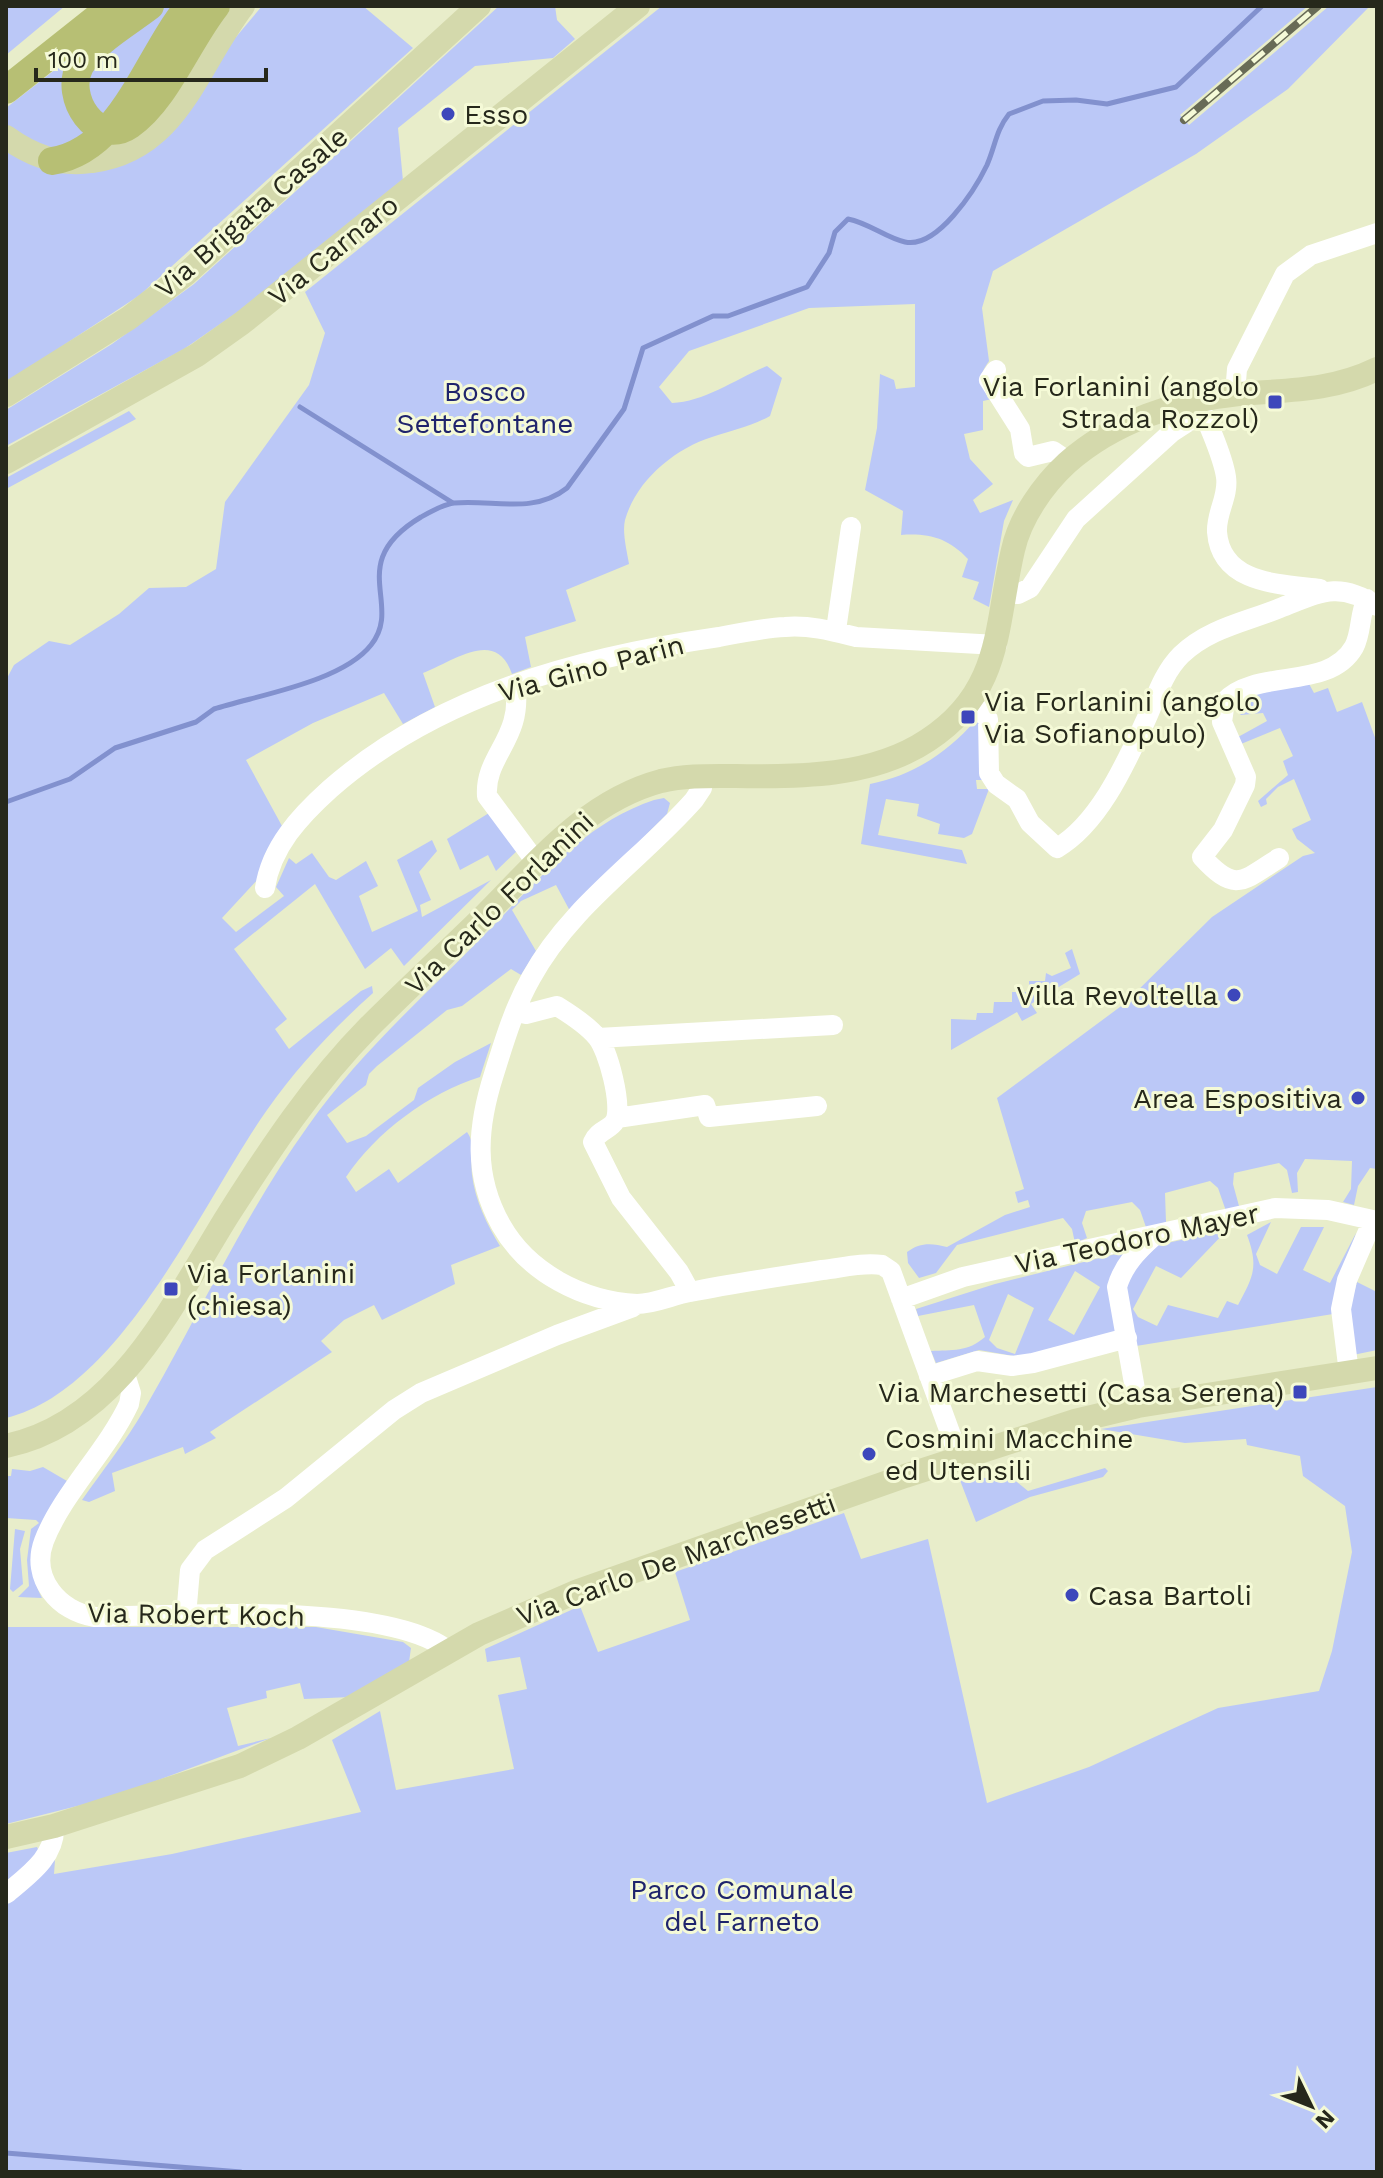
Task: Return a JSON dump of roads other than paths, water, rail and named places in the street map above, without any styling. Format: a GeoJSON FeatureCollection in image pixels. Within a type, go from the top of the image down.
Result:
{"type":"FeatureCollection","features":[{"type":"Feature","properties":{"kind":"highway"},"geometry":{"type":"LineString","coordinates":[[6,67],[81,6]]}},
{"type":"Feature","properties":{"kind":"highway"},"geometry":{"type":"LineString","coordinates":[[6,90],[112,6]]}},
{"type":"Feature","properties":{"kind":"highway"},"geometry":{"type":"LineString","coordinates":[[150,6],[88,56],[75,79],[74,93],[85,115],[109,131],[128,126],[152,104],[195,33],[222,17]]}},
{"type":"Feature","properties":{"kind":"highway"},"geometry":{"type":"LineString","coordinates":[[52,161],[66,159],[101,138],[189,6]]}},
{"type":"Feature","properties":{"kind":"main road"},"geometry":{"type":"LineString","coordinates":[[6,137],[52,161],[107,159],[126,154],[156,136],[170,120],[222,17],[243,6]]}},
{"type":"Feature","properties":{"kind":"main road","name":"Via Brigata Casale"},"geometry":{"type":"LineString","coordinates":[[6,395],[129,318],[187,273],[479,6]]}},
{"type":"Feature","properties":{"kind":"main road","name":"Via Carnaro"},"geometry":{"type":"LineString","coordinates":[[6,462],[137,390],[231,331],[638,6]]}},
{"type":"Feature","properties":{"kind":"main road","name":"Via Carlo Forlanini"},"geometry":{"type":"LineString","coordinates":[[6,1446],[41,1437],[59,1426],[124,1371],[157,1330],[234,1206],[314,1088],[369,1027],[536,862],[602,806],[654,784],[703,775],[800,775],[887,761],[943,730],[970,701],[997,645],[1013,546],[1025,519],[1040,493],[1069,462],[1098,439],[1170,407],[1235,394],[1332,386],[1377,369]]}},
{"type":"Feature","properties":{"kind":"main road","name":"Via Carlo De Marchesetti"},"geometry":{"type":"LineString","coordinates":[[6,1837],[54,1826],[240,1766],[298,1738],[449,1651],[546,1603],[601,1581],[959,1457],[1138,1406],[1377,1368]]}},
{"type":"Feature","properties":{"kind":"street"},"geometry":{"type":"LineString","coordinates":[[1235,394],[1237,369],[1285,274],[1311,255],[1377,233]]}},
{"type":"Feature","properties":{"kind":"street"},"geometry":{"type":"LineString","coordinates":[[996,370],[989,380],[1020,429],[1024,453],[1028,457],[1053,451],[1069,462]]}},
{"type":"Feature","properties":{"kind":"street"},"geometry":{"type":"LineString","coordinates":[[1006,593],[1018,594],[1030,588],[1076,519],[1172,432],[1189,421],[1206,418],[1227,479],[1217,532],[1228,562],[1236,572],[1324,590],[1351,592],[1372,603],[1354,647],[1346,657],[1313,672],[1241,690],[1225,701],[1222,722],[1246,777],[1245,785],[1223,830],[1202,857],[1221,878],[1230,881],[1245,880],[1279,858]]}},
{"type":"Feature","properties":{"kind":"street"},"geometry":{"type":"LineString","coordinates":[[836,630],[851,527]]}},
{"type":"Feature","properties":{"kind":"street"},"geometry":{"type":"LineString","coordinates":[[970,701],[988,719],[989,773],[996,784],[1017,799],[1030,823],[1057,848],[1076,837],[1092,816],[1124,764],[1167,672],[1180,656],[1220,629],[1324,590]]}},
{"type":"Feature","properties":{"kind":"street","name":"Via Gino Parin"},"geometry":{"type":"LineString","coordinates":[[265,888],[268,870],[282,841],[344,777],[379,750],[429,719],[515,684],[638,650],[784,626],[836,630],[856,637],[997,645]]}},
{"type":"Feature","properties":{"kind":"street"},"geometry":{"type":"LineString","coordinates":[[515,684],[516,713],[511,734],[490,771],[487,796],[536,862]]}},
{"type":"Feature","properties":{"kind":"street"},"geometry":{"type":"LineString","coordinates":[[641,1304],[610,1301],[555,1280],[526,1257],[508,1237],[491,1206],[483,1183],[479,1132],[486,1098],[531,977],[554,943],[604,887],[680,816],[702,788],[703,775]]}},
{"type":"Feature","properties":{"kind":"street"},"geometry":{"type":"LineString","coordinates":[[516,1012],[526,1014],[557,1006],[598,1038],[613,1076],[617,1118]]}},
{"type":"Feature","properties":{"kind":"street"},"geometry":{"type":"LineString","coordinates":[[598,1038],[833,1025]]}},
{"type":"Feature","properties":{"kind":"street"},"geometry":{"type":"LineString","coordinates":[[690,1292],[679,1272],[621,1198],[593,1142],[617,1118],[705,1105],[709,1117],[817,1106]]}},
{"type":"Feature","properties":{"kind":"street","name":"Via Teodoro Mayer"},"geometry":{"type":"LineString","coordinates":[[901,1299],[963,1277],[1275,1208],[1328,1210],[1375,1220]]}},
{"type":"Feature","properties":{"kind":"street"},"geometry":{"type":"LineString","coordinates":[[1349,1373],[1341,1309],[1347,1280],[1375,1220]]}},
{"type":"Feature","properties":{"kind":"street"},"geometry":{"type":"LineString","coordinates":[[1138,1406],[1117,1287],[1120,1275],[1137,1250],[1156,1235]]}},
{"type":"Feature","properties":{"kind":"street"},"geometry":{"type":"LineString","coordinates":[[186,1616],[190,1570],[205,1550],[286,1498],[394,1410],[421,1393],[557,1335],[641,1304],[690,1292],[871,1263],[891,1271],[959,1457]]}},
{"type":"Feature","properties":{"kind":"street"},"geometry":{"type":"LineString","coordinates":[[929,1376],[977,1361],[1012,1366],[1042,1361],[1127,1338]]}},
{"type":"Feature","properties":{"kind":"street","name":"Via Robert Koch"},"geometry":{"type":"LineString","coordinates":[[124,1371],[131,1393],[129,1404],[48,1533],[41,1555],[43,1574],[53,1596],[83,1615],[282,1615],[343,1619],[427,1636],[449,1651]]}},
{"type":"Feature","properties":{"kind":"street"},"geometry":{"type":"LineString","coordinates":[[6,1894],[40,1864],[54,1845],[54,1826]]}},
{"type":"Feature","properties":{"kind":"waterway"},"geometry":{"type":"LineString","coordinates":[[6,802],[70,779],[115,748],[196,722],[214,709],[320,678],[358,658],[371,645],[379,630],[382,614],[380,567],[385,551],[398,534],[421,517],[450,504],[526,504],[554,496],[567,488],[624,409],[643,348],[713,316],[728,316],[807,287],[829,253],[835,232],[848,219],[905,242],[917,242],[930,236],[954,216],[974,189],[1009,114],[1043,101],[1076,100],[1107,104],[1176,87],[1262,6]]}},
{"type":"Feature","properties":{"kind":"waterway"},"geometry":{"type":"LineString","coordinates":[[300,407],[453,503]]}},
{"type":"Feature","properties":{"kind":"waterway"},"geometry":{"type":"LineString","coordinates":[[6,2153],[241,2172]]}},
{"type":"Feature","properties":{"kind":"railway"},"geometry":{"type":"LineString","coordinates":[[1184,120],[1318,6]]}},
{"type":"Feature","properties":{"kind":"place","name":"Esso"},"geometry":{"type":"Point","coordinates":[448,114]}},
{"type":"Feature","properties":{"kind":"place","name":"Via Forlanini (angolo Strada Rozzol)"},"geometry":{"type":"Point","coordinates":[1275,402]}},
{"type":"Feature","properties":{"kind":"place","name":"Via Forlanini (angolo Via Sofianopulo)"},"geometry":{"type":"Point","coordinates":[968,717]}},
{"type":"Feature","properties":{"kind":"place","name":"Villa Revoltella"},"geometry":{"type":"Point","coordinates":[1234,995]}},
{"type":"Feature","properties":{"kind":"place","name":"Area Espositiva"},"geometry":{"type":"Point","coordinates":[1358,1098]}},
{"type":"Feature","properties":{"kind":"place","name":"Via Forlanini (chiesa)"},"geometry":{"type":"Point","coordinates":[171,1289]}},
{"type":"Feature","properties":{"kind":"place","name":"Via Marchesetti (Casa Serena)"},"geometry":{"type":"Point","coordinates":[1300,1392]}},
{"type":"Feature","properties":{"kind":"place","name":"Cosmini Macchine ed Utensili"},"geometry":{"type":"Point","coordinates":[869,1454]}},
{"type":"Feature","properties":{"kind":"place","name":"Casa Bartoli"},"geometry":{"type":"Point","coordinates":[1072,1595]}},
{"type":"Feature","properties":{"kind":"park label","name":"Bosco Settefontane"},"geometry":{"type":"Point","coordinates":[485,407]}},
{"type":"Feature","properties":{"kind":"park label","name":"Parco Comunale del Farneto"},"geometry":{"type":"Point","coordinates":[742,1905]}}]}
